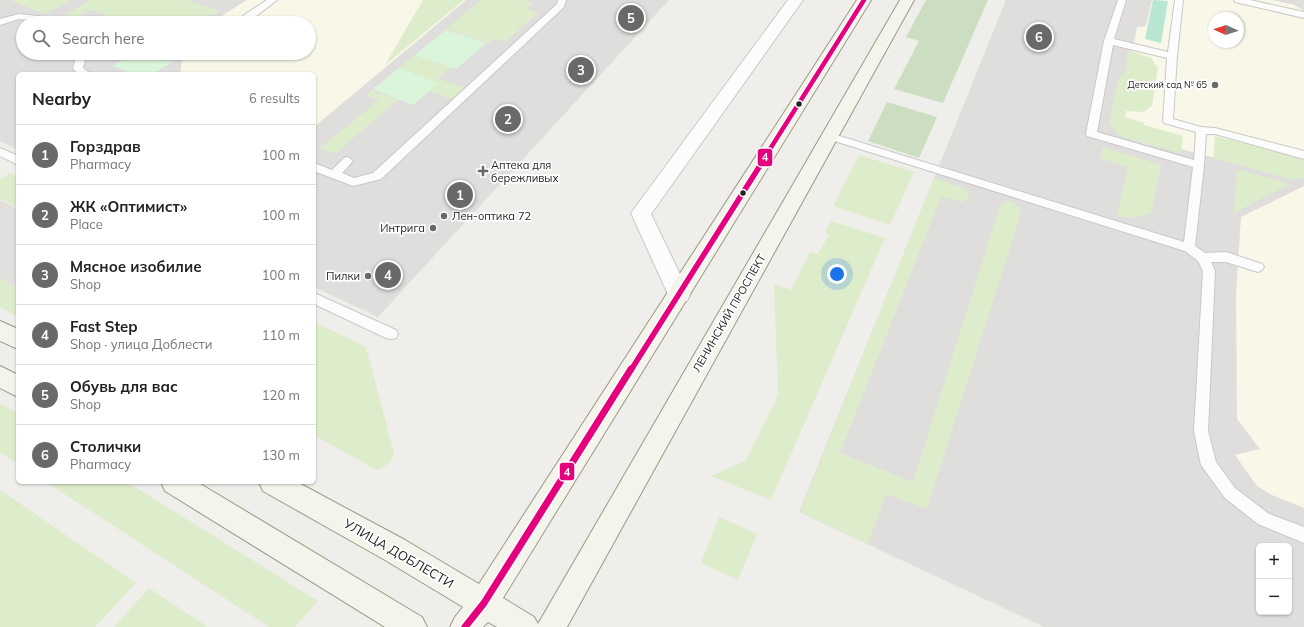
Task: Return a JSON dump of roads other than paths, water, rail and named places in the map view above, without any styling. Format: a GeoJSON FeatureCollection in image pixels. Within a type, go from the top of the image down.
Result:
{"type":"FeatureCollection","features":[{"type":"Feature","properties":{"kind":"main road"},"geometry":{"type":"LineString","coordinates":[[465,627],[484,603],[864,0]]}},
{"type":"Feature","properties":{"kind":"main road","name":"ЛЕНИНСКИЙ ПРОСПЕКТ"},"geometry":{"type":"LineString","coordinates":[[551,627],[906,0]]}},
{"type":"Feature","properties":{"kind":"main road"},"geometry":{"type":"LineString","coordinates":[[0,330],[16,339]]}},
{"type":"Feature","properties":{"kind":"main road"},"geometry":{"type":"LineString","coordinates":[[0,376],[16,386]]}},
{"type":"Feature","properties":{"kind":"main road"},"geometry":{"type":"LineString","coordinates":[[177,484],[412,627]]}},
{"type":"Feature","properties":{"kind":"main road","name":"УЛИЦА ДОБЛЕСТИ"},"geometry":{"type":"LineString","coordinates":[[276,484],[395,550],[524,627]]}},
{"type":"Feature","properties":{"kind":"street"},"geometry":{"type":"LineString","coordinates":[[679,295],[641,213],[796,0]]}},
{"type":"Feature","properties":{"kind":"lane"},"geometry":{"type":"LineString","coordinates":[[249,16],[273,0]]}},
{"type":"Feature","properties":{"kind":"lane"},"geometry":{"type":"LineString","coordinates":[[316,168],[353,182],[377,176],[562,5],[562,0]]}},
{"type":"Feature","properties":{"kind":"lane"},"geometry":{"type":"LineString","coordinates":[[1122,0],[1110,41],[1091,134],[1199,165]]}},
{"type":"Feature","properties":{"kind":"lane"},"geometry":{"type":"LineString","coordinates":[[1179,0],[1172,56],[1168,121],[1304,155]]}},
{"type":"Feature","properties":{"kind":"lane"},"geometry":{"type":"LineString","coordinates":[[1238,0],[1304,16]]}},
{"type":"Feature","properties":{"kind":"lane"},"geometry":{"type":"LineString","coordinates":[[0,22],[16,18]]}},
{"type":"Feature","properties":{"kind":"lane"},"geometry":{"type":"LineString","coordinates":[[1110,41],[1172,56]]}},
{"type":"Feature","properties":{"kind":"lane"},"geometry":{"type":"LineString","coordinates":[[82,60],[82,71]]}},
{"type":"Feature","properties":{"kind":"lane"},"geometry":{"type":"LineString","coordinates":[[1189,248],[1199,165],[1201,130]]}},
{"type":"Feature","properties":{"kind":"lane"},"geometry":{"type":"LineString","coordinates":[[829,136],[1189,248],[1203,258],[1208,271],[1206,350],[1201,431],[1209,465],[1230,493],[1264,519],[1304,535]]}},
{"type":"Feature","properties":{"kind":"lane"},"geometry":{"type":"LineString","coordinates":[[0,152],[16,160]]}},
{"type":"Feature","properties":{"kind":"lane"},"geometry":{"type":"LineString","coordinates":[[333,174],[348,161]]}},
{"type":"Feature","properties":{"kind":"lane"},"geometry":{"type":"LineString","coordinates":[[1203,258],[1226,257],[1258,267]]}},
{"type":"Feature","properties":{"kind":"lane"},"geometry":{"type":"LineString","coordinates":[[316,299],[391,334]]}},
{"type":"Feature","properties":{"kind":"place","name":"Обувь для вас"},"geometry":{"type":"Point","coordinates":[631,18]}},
{"type":"Feature","properties":{"kind":"place","name":"Столички"},"geometry":{"type":"Point","coordinates":[1039,37]}},
{"type":"Feature","properties":{"kind":"place","name":"Мясное изобилие"},"geometry":{"type":"Point","coordinates":[581,70]}},
{"type":"Feature","properties":{"kind":"place","name":"Детский сад № 65"},"geometry":{"type":"Point","coordinates":[1215,85]}},
{"type":"Feature","properties":{"kind":"place","name":"ЖК «Оптимист»"},"geometry":{"type":"Point","coordinates":[508,119]}},
{"type":"Feature","properties":{"kind":"place","name":"Аптека для бережливых"},"geometry":{"type":"Point","coordinates":[483,171]}},
{"type":"Feature","properties":{"kind":"place","name":"Горздрав"},"geometry":{"type":"Point","coordinates":[460,195]}},
{"type":"Feature","properties":{"kind":"place","name":"Лен-оптика 72"},"geometry":{"type":"Point","coordinates":[444,216]}},
{"type":"Feature","properties":{"kind":"place","name":"Интрига"},"geometry":{"type":"Point","coordinates":[433,228]}},
{"type":"Feature","properties":{"kind":"place","name":"Fast Step"},"geometry":{"type":"Point","coordinates":[388,275]}},
{"type":"Feature","properties":{"kind":"place","name":"Пилки"},"geometry":{"type":"Point","coordinates":[368,276]}}]}
